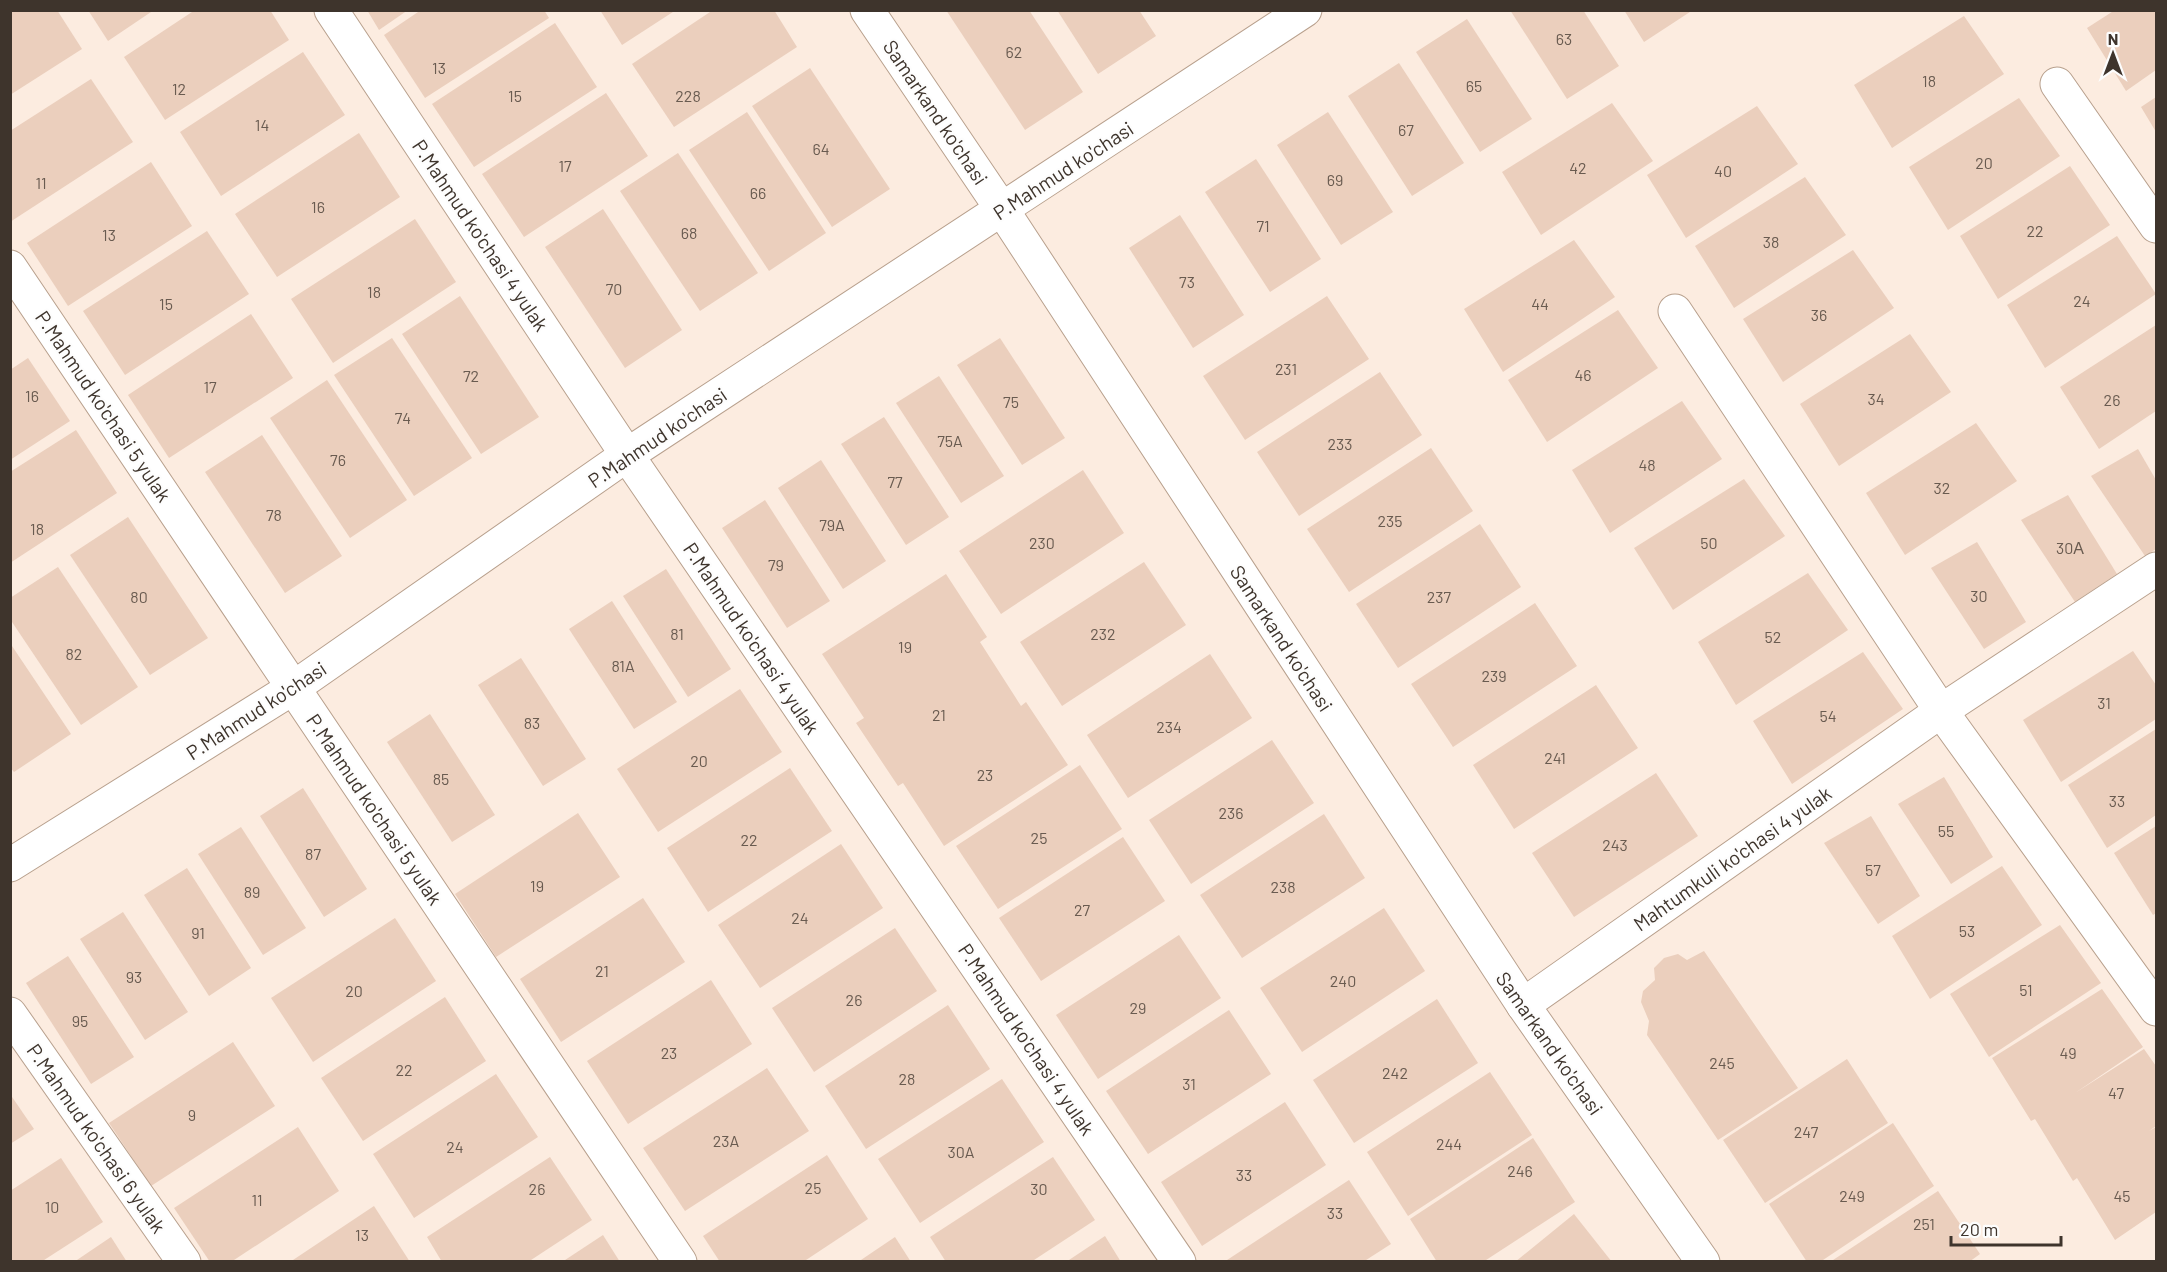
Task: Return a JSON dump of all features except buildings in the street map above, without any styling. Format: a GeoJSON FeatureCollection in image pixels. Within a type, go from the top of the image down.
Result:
{"type":"FeatureCollection","features":[{"type":"Feature","properties":{"kind":"street","name":"P.Mahmud ko'chasi 4 yulak"},"geometry":{"type":"LineString","coordinates":[[331,10],[627,455],[1179,1262]]}},
{"type":"Feature","properties":{"kind":"street","name":"Samarkand ko'chasi"},"geometry":{"type":"LineString","coordinates":[[867,10],[1003,211],[1523,1005],[1703,1262]]}},
{"type":"Feature","properties":{"kind":"street","name":"P.Mahmud ko'chasi"},"geometry":{"type":"LineString","coordinates":[[10,865],[293,688],[627,455],[1003,211],[1305,10]]}},
{"type":"Feature","properties":{"kind":"street"},"geometry":{"type":"LineString","coordinates":[[2057,84],[2157,226]]}},
{"type":"Feature","properties":{"kind":"street","name":"P.Mahmud ko'chasi 5 yulak"},"geometry":{"type":"LineString","coordinates":[[10,267],[680,1262]]}},
{"type":"Feature","properties":{"kind":"street"},"geometry":{"type":"LineString","coordinates":[[1675,311],[1941,711],[2157,1009]]}},
{"type":"Feature","properties":{"kind":"street","name":"Mahtumkuli ko'chasi 4 yulak"},"geometry":{"type":"LineString","coordinates":[[1523,1005],[1941,711],[2157,569]]}},
{"type":"Feature","properties":{"kind":"street","name":"P.Mahmud ko'chasi 6 yulak"},"geometry":{"type":"LineString","coordinates":[[10,1014],[184,1262]]}}]}
